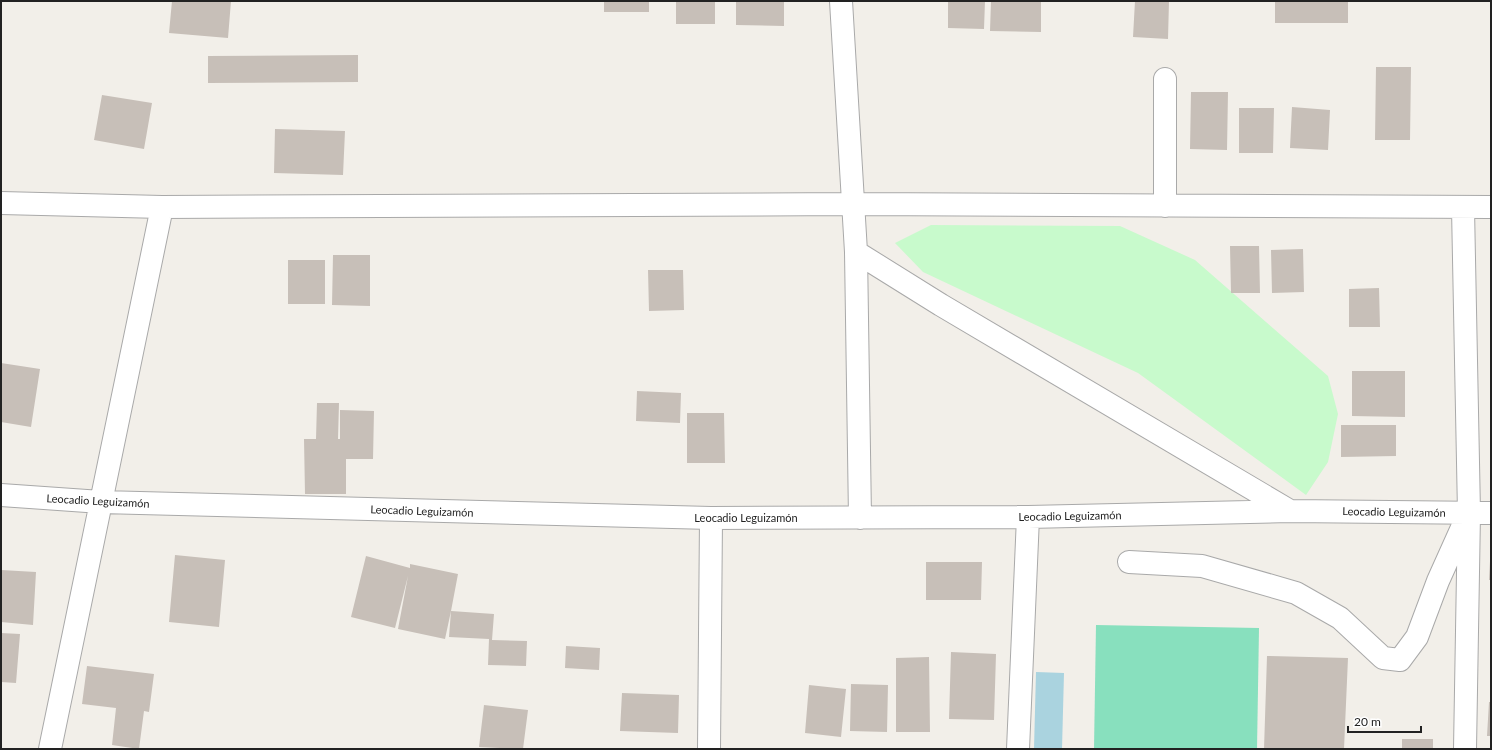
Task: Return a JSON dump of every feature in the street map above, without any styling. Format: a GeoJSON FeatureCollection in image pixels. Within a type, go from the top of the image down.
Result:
{"type":"FeatureCollection","features":[{"type":"Feature","properties":{"kind":"street"},"geometry":{"type":"LineString","coordinates":[[842,1],[856,252],[860,518]]}},
{"type":"Feature","properties":{"kind":"street"},"geometry":{"type":"LineString","coordinates":[[1165,79],[1165,206]]}},
{"type":"Feature","properties":{"kind":"street"},"geometry":{"type":"LineString","coordinates":[[1,203],[162,206],[853,204],[1491,207]]}},
{"type":"Feature","properties":{"kind":"street"},"geometry":{"type":"LineString","coordinates":[[50,749],[162,206]]}},
{"type":"Feature","properties":{"kind":"street"},"geometry":{"type":"LineString","coordinates":[[1463,208],[1469,513],[1465,749]]}},
{"type":"Feature","properties":{"kind":"street"},"geometry":{"type":"LineString","coordinates":[[856,252],[941,305],[1290,511]]}},
{"type":"Feature","properties":{"kind":"street","name":"Leocadio Leguizamón"},"geometry":{"type":"LineString","coordinates":[[1,495],[101,502],[711,518],[1028,517],[1290,511],[1491,513]]}},
{"type":"Feature","properties":{"kind":"street"},"geometry":{"type":"LineString","coordinates":[[1129,562],[1202,566],[1296,593],[1340,618],[1383,658],[1400,660],[1417,638],[1438,581],[1469,513]]}},
{"type":"Feature","properties":{"kind":"street"},"geometry":{"type":"LineString","coordinates":[[1018,749],[1028,517]]}},
{"type":"Feature","properties":{"kind":"street"},"geometry":{"type":"LineString","coordinates":[[709,749],[711,518]]}},
{"type":"Feature","properties":{"kind":"green space"},"geometry":{"type":"Polygon","coordinates":[[[931,225],[1120,226],[1195,260],[1328,376],[1338,414],[1328,462],[1306,495],[1138,373],[923,272],[895,243],[931,225]]]}},
{"type":"Feature","properties":{"kind":"green space"},"geometry":{"type":"Polygon","coordinates":[[[1096,625],[1259,628],[1257,749],[1094,749],[1096,625]]]}},
{"type":"Feature","properties":{"kind":"water"},"geometry":{"type":"Polygon","coordinates":[[[1036,672],[1064,673],[1062,749],[1034,749],[1036,672]]]}},
{"type":"Feature","properties":{"kind":"building"},"geometry":{"type":"Polygon","coordinates":[[[172,1],[231,1],[228,38],[169,33],[172,1]]]}},
{"type":"Feature","properties":{"kind":"building"},"geometry":{"type":"Polygon","coordinates":[[[604,1],[649,1],[649,12],[604,12],[604,1]]]}},
{"type":"Feature","properties":{"kind":"building"},"geometry":{"type":"Polygon","coordinates":[[[676,1],[715,1],[715,24],[676,24],[676,1]]]}},
{"type":"Feature","properties":{"kind":"building"},"geometry":{"type":"Polygon","coordinates":[[[736,1],[784,1],[784,26],[736,25],[736,1]]]}},
{"type":"Feature","properties":{"kind":"building"},"geometry":{"type":"Polygon","coordinates":[[[948,1],[985,1],[984,29],[948,28],[948,1]]]}},
{"type":"Feature","properties":{"kind":"building"},"geometry":{"type":"Polygon","coordinates":[[[991,1],[1041,1],[1041,32],[990,31],[991,1]]]}},
{"type":"Feature","properties":{"kind":"building"},"geometry":{"type":"Polygon","coordinates":[[[1135,1],[1169,1],[1168,39],[1133,37],[1135,1]]]}},
{"type":"Feature","properties":{"kind":"building"},"geometry":{"type":"Polygon","coordinates":[[[1275,1],[1348,1],[1348,23],[1275,23],[1275,1]]]}},
{"type":"Feature","properties":{"kind":"building"},"geometry":{"type":"Polygon","coordinates":[[[358,55],[358,82],[208,83],[208,56],[358,55]]]}},
{"type":"Feature","properties":{"kind":"building"},"geometry":{"type":"Polygon","coordinates":[[[1376,67],[1411,67],[1410,140],[1375,140],[1376,67]]]}},
{"type":"Feature","properties":{"kind":"building"},"geometry":{"type":"Polygon","coordinates":[[[1191,92],[1228,92],[1227,150],[1190,149],[1191,92]]]}},
{"type":"Feature","properties":{"kind":"building"},"geometry":{"type":"Polygon","coordinates":[[[102,95],[152,103],[144,149],[94,140],[102,95]]]}},
{"type":"Feature","properties":{"kind":"building"},"geometry":{"type":"Polygon","coordinates":[[[1292,107],[1330,110],[1328,150],[1290,148],[1292,107]]]}},
{"type":"Feature","properties":{"kind":"building"},"geometry":{"type":"Polygon","coordinates":[[[1239,108],[1274,108],[1273,153],[1239,153],[1239,108]]]}},
{"type":"Feature","properties":{"kind":"building"},"geometry":{"type":"Polygon","coordinates":[[[275,129],[345,131],[343,175],[274,173],[275,129]]]}},
{"type":"Feature","properties":{"kind":"building"},"geometry":{"type":"Polygon","coordinates":[[[1230,246],[1259,246],[1260,293],[1231,293],[1230,246]]]}},
{"type":"Feature","properties":{"kind":"building"},"geometry":{"type":"Polygon","coordinates":[[[1303,249],[1304,292],[1272,293],[1271,250],[1303,249]]]}},
{"type":"Feature","properties":{"kind":"building"},"geometry":{"type":"Polygon","coordinates":[[[333,255],[370,255],[370,306],[332,305],[333,255]]]}},
{"type":"Feature","properties":{"kind":"building"},"geometry":{"type":"Polygon","coordinates":[[[288,260],[325,260],[325,304],[288,304],[288,260]]]}},
{"type":"Feature","properties":{"kind":"building"},"geometry":{"type":"Polygon","coordinates":[[[648,270],[683,270],[684,310],[649,311],[648,270]]]}},
{"type":"Feature","properties":{"kind":"building"},"geometry":{"type":"Polygon","coordinates":[[[1379,288],[1380,327],[1349,327],[1349,289],[1379,288]]]}},
{"type":"Feature","properties":{"kind":"building"},"geometry":{"type":"Polygon","coordinates":[[[1,363],[40,369],[31,427],[1,422],[1,363]]]}},
{"type":"Feature","properties":{"kind":"building"},"geometry":{"type":"Polygon","coordinates":[[[1352,371],[1405,371],[1405,417],[1352,416],[1352,371]]]}},
{"type":"Feature","properties":{"kind":"building"},"geometry":{"type":"Polygon","coordinates":[[[637,391],[681,393],[680,423],[636,421],[637,391]]]}},
{"type":"Feature","properties":{"kind":"building"},"geometry":{"type":"Polygon","coordinates":[[[317,403],[339,403],[338,439],[340,439],[340,410],[374,411],[373,459],[346,459],[346,494],[305,494],[304,439],[316,439],[317,403]]]}},
{"type":"Feature","properties":{"kind":"building"},"geometry":{"type":"Polygon","coordinates":[[[687,413],[724,413],[725,463],[687,463],[687,413]]]}},
{"type":"Feature","properties":{"kind":"building"},"geometry":{"type":"Polygon","coordinates":[[[1341,425],[1396,425],[1396,456],[1341,457],[1341,425]]]}},
{"type":"Feature","properties":{"kind":"building"},"geometry":{"type":"Polygon","coordinates":[[[175,555],[225,560],[219,627],[169,622],[175,555]]]}},
{"type":"Feature","properties":{"kind":"building"},"geometry":{"type":"Polygon","coordinates":[[[366,556],[410,568],[410,564],[458,574],[445,639],[398,629],[408,576],[395,628],[351,617],[366,556]]]}},
{"type":"Feature","properties":{"kind":"building"},"geometry":{"type":"Polygon","coordinates":[[[1490,561],[1491,580],[1489,580],[1490,561]]]}},
{"type":"Feature","properties":{"kind":"building"},"geometry":{"type":"Polygon","coordinates":[[[926,562],[982,562],[981,600],[926,600],[926,562]]]}},
{"type":"Feature","properties":{"kind":"building"},"geometry":{"type":"Polygon","coordinates":[[[1,570],[36,572],[33,625],[1,622],[1,570]]]}},
{"type":"Feature","properties":{"kind":"building"},"geometry":{"type":"Polygon","coordinates":[[[451,611],[494,614],[492,640],[527,641],[526,666],[488,665],[489,639],[449,637],[451,611]]]}},
{"type":"Feature","properties":{"kind":"building"},"geometry":{"type":"Polygon","coordinates":[[[1,633],[20,634],[16,683],[1,682],[1,633]]]}},
{"type":"Feature","properties":{"kind":"building"},"geometry":{"type":"Polygon","coordinates":[[[566,646],[600,648],[599,670],[565,668],[566,646]]]}},
{"type":"Feature","properties":{"kind":"building"},"geometry":{"type":"Polygon","coordinates":[[[951,652],[996,654],[994,720],[949,719],[951,652]]]}},
{"type":"Feature","properties":{"kind":"building"},"geometry":{"type":"Polygon","coordinates":[[[1267,656],[1348,658],[1344,749],[1264,749],[1267,656]]]}},
{"type":"Feature","properties":{"kind":"building"},"geometry":{"type":"Polygon","coordinates":[[[929,657],[930,732],[896,732],[896,658],[929,657]]]}},
{"type":"Feature","properties":{"kind":"building"},"geometry":{"type":"Polygon","coordinates":[[[87,666],[154,674],[149,712],[144,711],[139,749],[112,745],[116,708],[82,704],[87,666]]]}},
{"type":"Feature","properties":{"kind":"building"},"geometry":{"type":"Polygon","coordinates":[[[851,684],[888,685],[887,732],[850,731],[851,684]]]}},
{"type":"Feature","properties":{"kind":"building"},"geometry":{"type":"Polygon","coordinates":[[[809,685],[846,689],[841,737],[805,733],[809,685]]]}},
{"type":"Feature","properties":{"kind":"building"},"geometry":{"type":"Polygon","coordinates":[[[622,693],[679,695],[678,733],[620,731],[622,693]]]}},
{"type":"Feature","properties":{"kind":"building"},"geometry":{"type":"Polygon","coordinates":[[[1489,702],[1491,702],[1491,736],[1487,736],[1489,702]]]}},
{"type":"Feature","properties":{"kind":"building"},"geometry":{"type":"Polygon","coordinates":[[[484,705],[528,710],[523,749],[479,747],[484,705]]]}},
{"type":"Feature","properties":{"kind":"building"},"geometry":{"type":"Polygon","coordinates":[[[1402,739],[1433,739],[1433,749],[1402,749],[1402,739]]]}}]}
